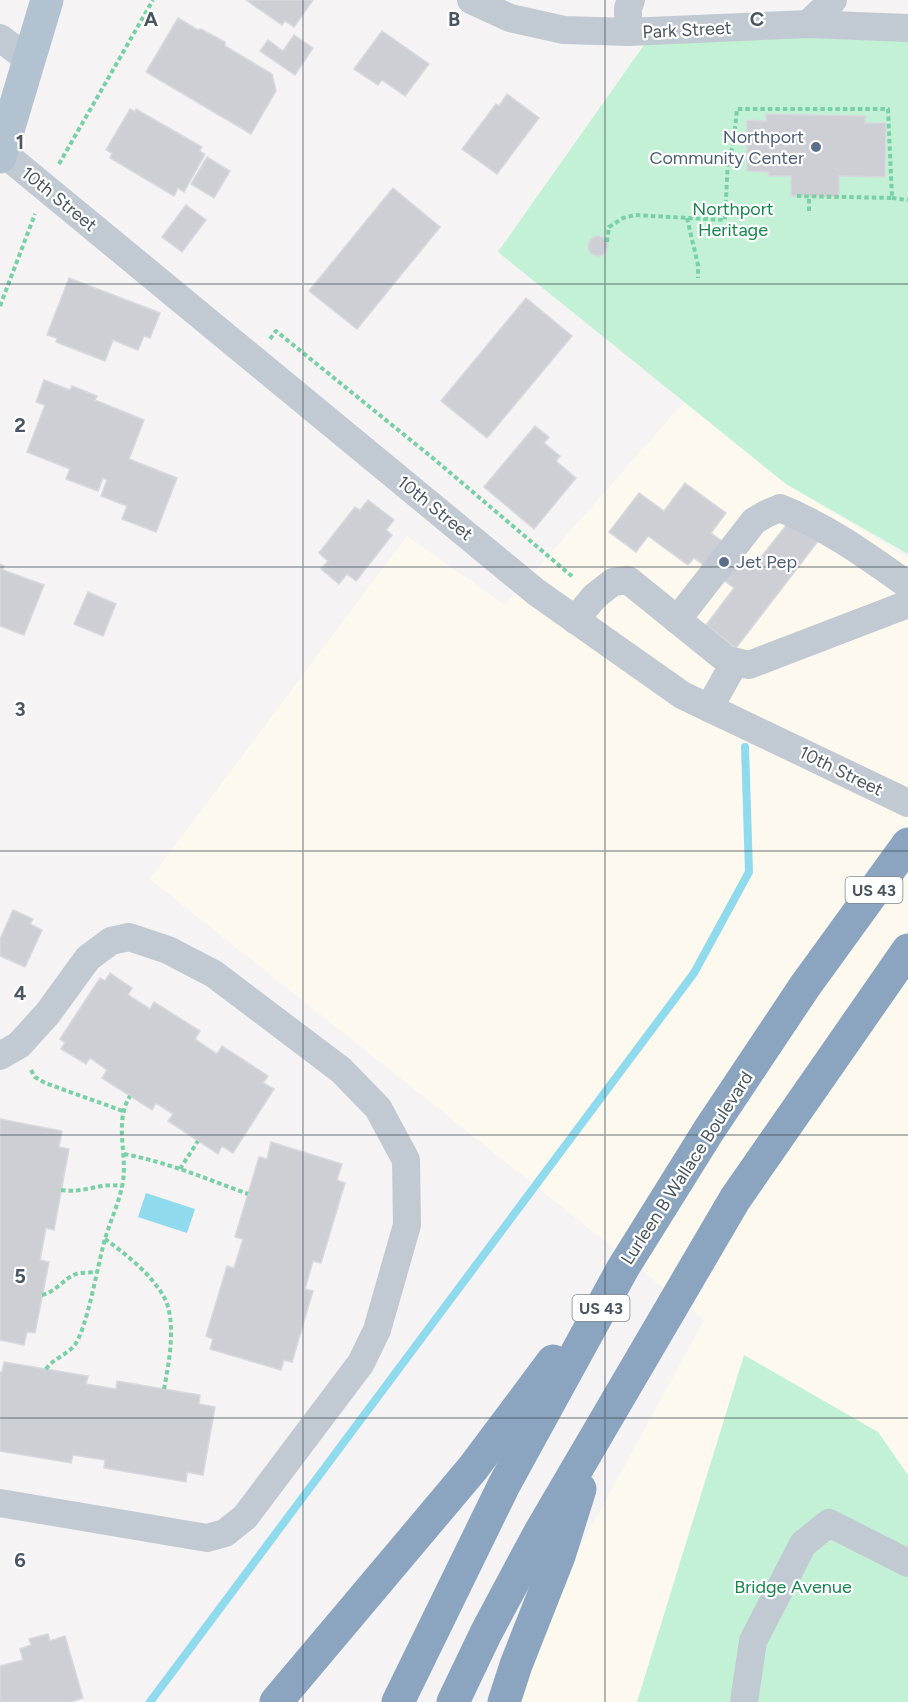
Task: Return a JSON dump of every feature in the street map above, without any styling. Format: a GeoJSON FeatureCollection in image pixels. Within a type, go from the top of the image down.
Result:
{"type":"FeatureCollection","features":[{"type":"Feature","properties":{"kind":"highway","name":"Lurleen B Wallace Boulevard"},"geometry":{"type":"LineString","coordinates":[[398,1702],[504,1485],[622,1268],[709,1130],[805,986],[908,844]]}},
{"type":"Feature","properties":{"kind":"highway"},"geometry":{"type":"LineString","coordinates":[[453,1702],[486,1633],[540,1532],[735,1199],[908,951]]}},
{"type":"Feature","properties":{"kind":"highway"},"geometry":{"type":"LineString","coordinates":[[276,1702],[473,1468],[622,1268]]}},
{"type":"Feature","properties":{"kind":"highway"},"geometry":{"type":"LineString","coordinates":[[504,1702],[516,1665],[559,1556],[598,1433]]}},
{"type":"Feature","properties":{"kind":"main road"},"geometry":{"type":"LineString","coordinates":[[1,155],[47,0]]}},
{"type":"Feature","properties":{"kind":"street","name":"Park Street"},"geometry":{"type":"LineString","coordinates":[[471,0],[510,18],[553,27],[628,32],[808,24],[908,27]]}},
{"type":"Feature","properties":{"kind":"street"},"geometry":{"type":"LineString","coordinates":[[628,32],[628,8],[631,0]]}},
{"type":"Feature","properties":{"kind":"street"},"geometry":{"type":"LineString","coordinates":[[808,24],[833,0]]}},
{"type":"Feature","properties":{"kind":"street"},"geometry":{"type":"LineString","coordinates":[[0,38],[29,60]]}},
{"type":"Feature","properties":{"kind":"street","name":"10th Street"},"geometry":{"type":"LineString","coordinates":[[1,155],[46,188],[536,592],[575,620],[682,695],[908,803]]}},
{"type":"Feature","properties":{"kind":"street"},"geometry":{"type":"LineString","coordinates":[[677,620],[754,521],[780,508],[809,520],[859,550],[908,585]]}},
{"type":"Feature","properties":{"kind":"street"},"geometry":{"type":"LineString","coordinates":[[575,620],[595,596],[613,582],[628,580],[727,660],[748,666],[908,604]]}},
{"type":"Feature","properties":{"kind":"street"},"geometry":{"type":"LineString","coordinates":[[709,708],[735,662]]}},
{"type":"Feature","properties":{"kind":"street"},"geometry":{"type":"LineString","coordinates":[[0,1503],[207,1538],[225,1533],[245,1517],[361,1363],[377,1330],[407,1225],[406,1160],[378,1108],[341,1070],[214,974],[168,950],[129,936],[111,941],[88,958],[48,1013],[10,1051]]}},
{"type":"Feature","properties":{"kind":"street"},"geometry":{"type":"LineString","coordinates":[[744,1702],[753,1641],[803,1544],[829,1523],[908,1563]]}},
{"type":"Feature","properties":{"kind":"path"},"geometry":{"type":"LineString","coordinates":[[0,306],[46,188],[153,0]]}},
{"type":"Feature","properties":{"kind":"path"},"geometry":{"type":"LineString","coordinates":[[607,242],[609,227],[623,218],[635,215],[725,220],[728,158],[733,147],[737,109],[888,109],[892,198]]}},
{"type":"Feature","properties":{"kind":"path"},"geometry":{"type":"LineString","coordinates":[[797,196],[908,200]]}},
{"type":"Feature","properties":{"kind":"path"},"geometry":{"type":"LineString","coordinates":[[809,197],[809,211]]}},
{"type":"Feature","properties":{"kind":"path"},"geometry":{"type":"LineString","coordinates":[[687,218],[698,265],[698,278]]}},
{"type":"Feature","properties":{"kind":"path"},"geometry":{"type":"LineString","coordinates":[[10,1051],[35,1077],[45,1083],[123,1111]]}},
{"type":"Feature","properties":{"kind":"path"},"geometry":{"type":"LineString","coordinates":[[46,1369],[50,1363],[74,1345],[81,1330],[105,1239],[122,1186],[124,1154],[121,1125],[123,1111],[130,1096]]}},
{"type":"Feature","properties":{"kind":"path"},"geometry":{"type":"LineString","coordinates":[[180,1169],[198,1141]]}},
{"type":"Feature","properties":{"kind":"path"},"geometry":{"type":"LineString","coordinates":[[124,1154],[147,1158],[248,1194]]}},
{"type":"Feature","properties":{"kind":"path"},"geometry":{"type":"LineString","coordinates":[[61,1190],[74,1192],[108,1184],[122,1186]]}},
{"type":"Feature","properties":{"kind":"path"},"geometry":{"type":"LineString","coordinates":[[105,1239],[148,1276],[165,1299],[170,1321],[170,1356],[164,1389]]}},
{"type":"Feature","properties":{"kind":"path"},"geometry":{"type":"LineString","coordinates":[[42,1295],[78,1273],[96,1272]]}},
{"type":"Feature","properties":{"kind":"shaded area"},"geometry":{"type":"Polygon","coordinates":[[[684,402],[786,484],[908,558],[908,1702],[508,1702],[516,1665],[704,1320],[150,879],[407,536],[505,605],[684,402]]]}},
{"type":"Feature","properties":{"kind":"green space","name":"Northport Heritage"},"geometry":{"type":"Polygon","coordinates":[[[908,28],[908,554],[786,484],[498,252],[654,31],[908,28]]]}},
{"type":"Feature","properties":{"kind":"green space","name":"Bridge Avenue"},"geometry":{"type":"Polygon","coordinates":[[[744,1355],[878,1432],[908,1475],[908,1702],[637,1702],[744,1355]]]}},
{"type":"Feature","properties":{"kind":"water"},"geometry":{"type":"Polygon","coordinates":[[[146,1193],[195,1209],[187,1233],[138,1217],[146,1193]]]}},
{"type":"Feature","properties":{"kind":"building"},"geometry":{"type":"Polygon","coordinates":[[[246,0],[313,0],[294,27],[285,21],[282,25],[246,0]]]}},
{"type":"Feature","properties":{"kind":"building"},"geometry":{"type":"Polygon","coordinates":[[[178,18],[225,42],[225,46],[272,74],[276,91],[251,134],[146,72],[178,18]]]}},
{"type":"Feature","properties":{"kind":"building"},"geometry":{"type":"Polygon","coordinates":[[[382,31],[429,64],[405,96],[382,80],[378,85],[354,69],[382,31]]]}},
{"type":"Feature","properties":{"kind":"building"},"geometry":{"type":"Polygon","coordinates":[[[294,35],[313,48],[295,75],[260,51],[268,40],[283,51],[294,35]]]}},
{"type":"Feature","properties":{"kind":"building"},"geometry":{"type":"Polygon","coordinates":[[[507,94],[539,118],[497,174],[462,149],[496,104],[499,106],[507,94]]]}},
{"type":"Feature","properties":{"kind":"building"},"geometry":{"type":"Polygon","coordinates":[[[130,109],[135,112],[136,109],[202,147],[199,151],[205,154],[184,192],[178,188],[174,196],[110,158],[112,153],[106,150],[130,109]]]}},
{"type":"Feature","properties":{"kind":"building","name":"Northport Community Center"},"geometry":{"type":"Polygon","coordinates":[[[766,114],[866,116],[865,123],[886,123],[885,177],[839,176],[839,197],[791,196],[791,176],[768,176],[769,172],[747,171],[747,120],[766,121],[766,114]]]}},
{"type":"Feature","properties":{"kind":"building"},"geometry":{"type":"Polygon","coordinates":[[[207,157],[230,171],[214,198],[191,184],[207,157]]]}},
{"type":"Feature","properties":{"kind":"building"},"geometry":{"type":"Polygon","coordinates":[[[393,188],[440,227],[357,329],[309,291],[393,188]]]}},
{"type":"Feature","properties":{"kind":"building"},"geometry":{"type":"Polygon","coordinates":[[[186,205],[206,220],[182,252],[162,237],[186,205]]]}},
{"type":"Feature","properties":{"kind":"building"},"geometry":{"type":"Polygon","coordinates":[[[598,236],[605,239],[608,246],[605,253],[598,256],[591,253],[588,246],[591,239],[598,236]]]}},
{"type":"Feature","properties":{"kind":"building"},"geometry":{"type":"Polygon","coordinates":[[[69,278],[160,313],[150,338],[144,336],[138,350],[113,340],[105,361],[56,342],[57,338],[47,335],[69,278]]]}},
{"type":"Feature","properties":{"kind":"building"},"geometry":{"type":"Polygon","coordinates":[[[526,298],[572,336],[487,438],[441,401],[526,298]]]}},
{"type":"Feature","properties":{"kind":"building"},"geometry":{"type":"Polygon","coordinates":[[[44,380],[70,390],[72,386],[97,396],[95,400],[144,420],[129,459],[177,478],[156,532],[122,519],[127,506],[101,496],[107,480],[103,478],[98,491],[66,479],[70,469],[27,452],[45,405],[36,402],[44,380]]]}},
{"type":"Feature","properties":{"kind":"building"},"geometry":{"type":"Polygon","coordinates":[[[535,426],[549,437],[544,443],[560,456],[556,461],[576,478],[534,529],[484,487],[535,426]]]}},
{"type":"Feature","properties":{"kind":"building","name":"Jet Pep"},"geometry":{"type":"Polygon","coordinates":[[[685,483],[726,513],[711,533],[755,565],[791,519],[819,540],[736,648],[706,625],[734,588],[694,558],[688,565],[648,536],[636,552],[609,532],[639,493],[664,511],[685,483]]]}},
{"type":"Feature","properties":{"kind":"building"},"geometry":{"type":"Polygon","coordinates":[[[368,500],[394,520],[386,530],[392,535],[356,581],[347,574],[339,584],[321,569],[328,561],[319,553],[355,507],[360,510],[368,500]]]}},
{"type":"Feature","properties":{"kind":"building"},"geometry":{"type":"Polygon","coordinates":[[[0,564],[4,566],[3,570],[44,585],[24,635],[0,626],[0,564]]]}},
{"type":"Feature","properties":{"kind":"building"},"geometry":{"type":"Polygon","coordinates":[[[88,592],[116,604],[103,636],[74,624],[88,592]]]}},
{"type":"Feature","properties":{"kind":"building"},"geometry":{"type":"Polygon","coordinates":[[[13,910],[33,919],[30,924],[42,930],[25,967],[0,956],[0,939],[13,910]]]}},
{"type":"Feature","properties":{"kind":"building"},"geometry":{"type":"Polygon","coordinates":[[[110,973],[132,988],[128,995],[150,1009],[154,1002],[200,1031],[195,1039],[217,1054],[222,1046],[268,1076],[263,1083],[274,1089],[233,1153],[222,1146],[218,1154],[168,1121],[173,1114],[156,1103],[152,1110],[102,1078],[107,1070],[90,1058],[86,1064],[61,1049],[65,1043],[60,1039],[100,978],[105,981],[110,973]]]}},
{"type":"Feature","properties":{"kind":"building"},"geometry":{"type":"Polygon","coordinates":[[[0,1119],[62,1131],[59,1147],[69,1149],[54,1230],[46,1228],[40,1260],[49,1262],[35,1333],[27,1332],[24,1345],[0,1340],[0,1119]]]}},
{"type":"Feature","properties":{"kind":"building"},"geometry":{"type":"Polygon","coordinates":[[[271,1142],[342,1164],[337,1180],[345,1183],[321,1263],[313,1261],[305,1289],[313,1291],[292,1362],[284,1360],[281,1370],[210,1349],[213,1339],[206,1336],[227,1266],[234,1268],[243,1239],[235,1237],[259,1157],[267,1159],[271,1142]]]}},
{"type":"Feature","properties":{"kind":"building"},"geometry":{"type":"Polygon","coordinates":[[[4,1362],[88,1376],[86,1384],[116,1389],[117,1381],[200,1395],[199,1404],[215,1407],[203,1475],[187,1472],[186,1482],[104,1468],[105,1460],[73,1455],[71,1463],[0,1451],[0,1372],[2,1372],[4,1362]]]}},
{"type":"Feature","properties":{"kind":"building"},"geometry":{"type":"Polygon","coordinates":[[[48,1634],[50,1641],[65,1636],[83,1698],[70,1702],[0,1702],[0,1666],[23,1660],[20,1649],[31,1645],[29,1639],[48,1634]]]}},
{"type":"Feature","properties":{"kind":"waterway"},"geometry":{"type":"LineString","coordinates":[[150,1702],[694,973],[749,872],[745,747]]}},
{"type":"Feature","properties":{"kind":"place","name":"Northport Community Center"},"geometry":{"type":"Point","coordinates":[816,147]}},
{"type":"Feature","properties":{"kind":"place","name":"Jet Pep"},"geometry":{"type":"Point","coordinates":[724,562]}}]}
